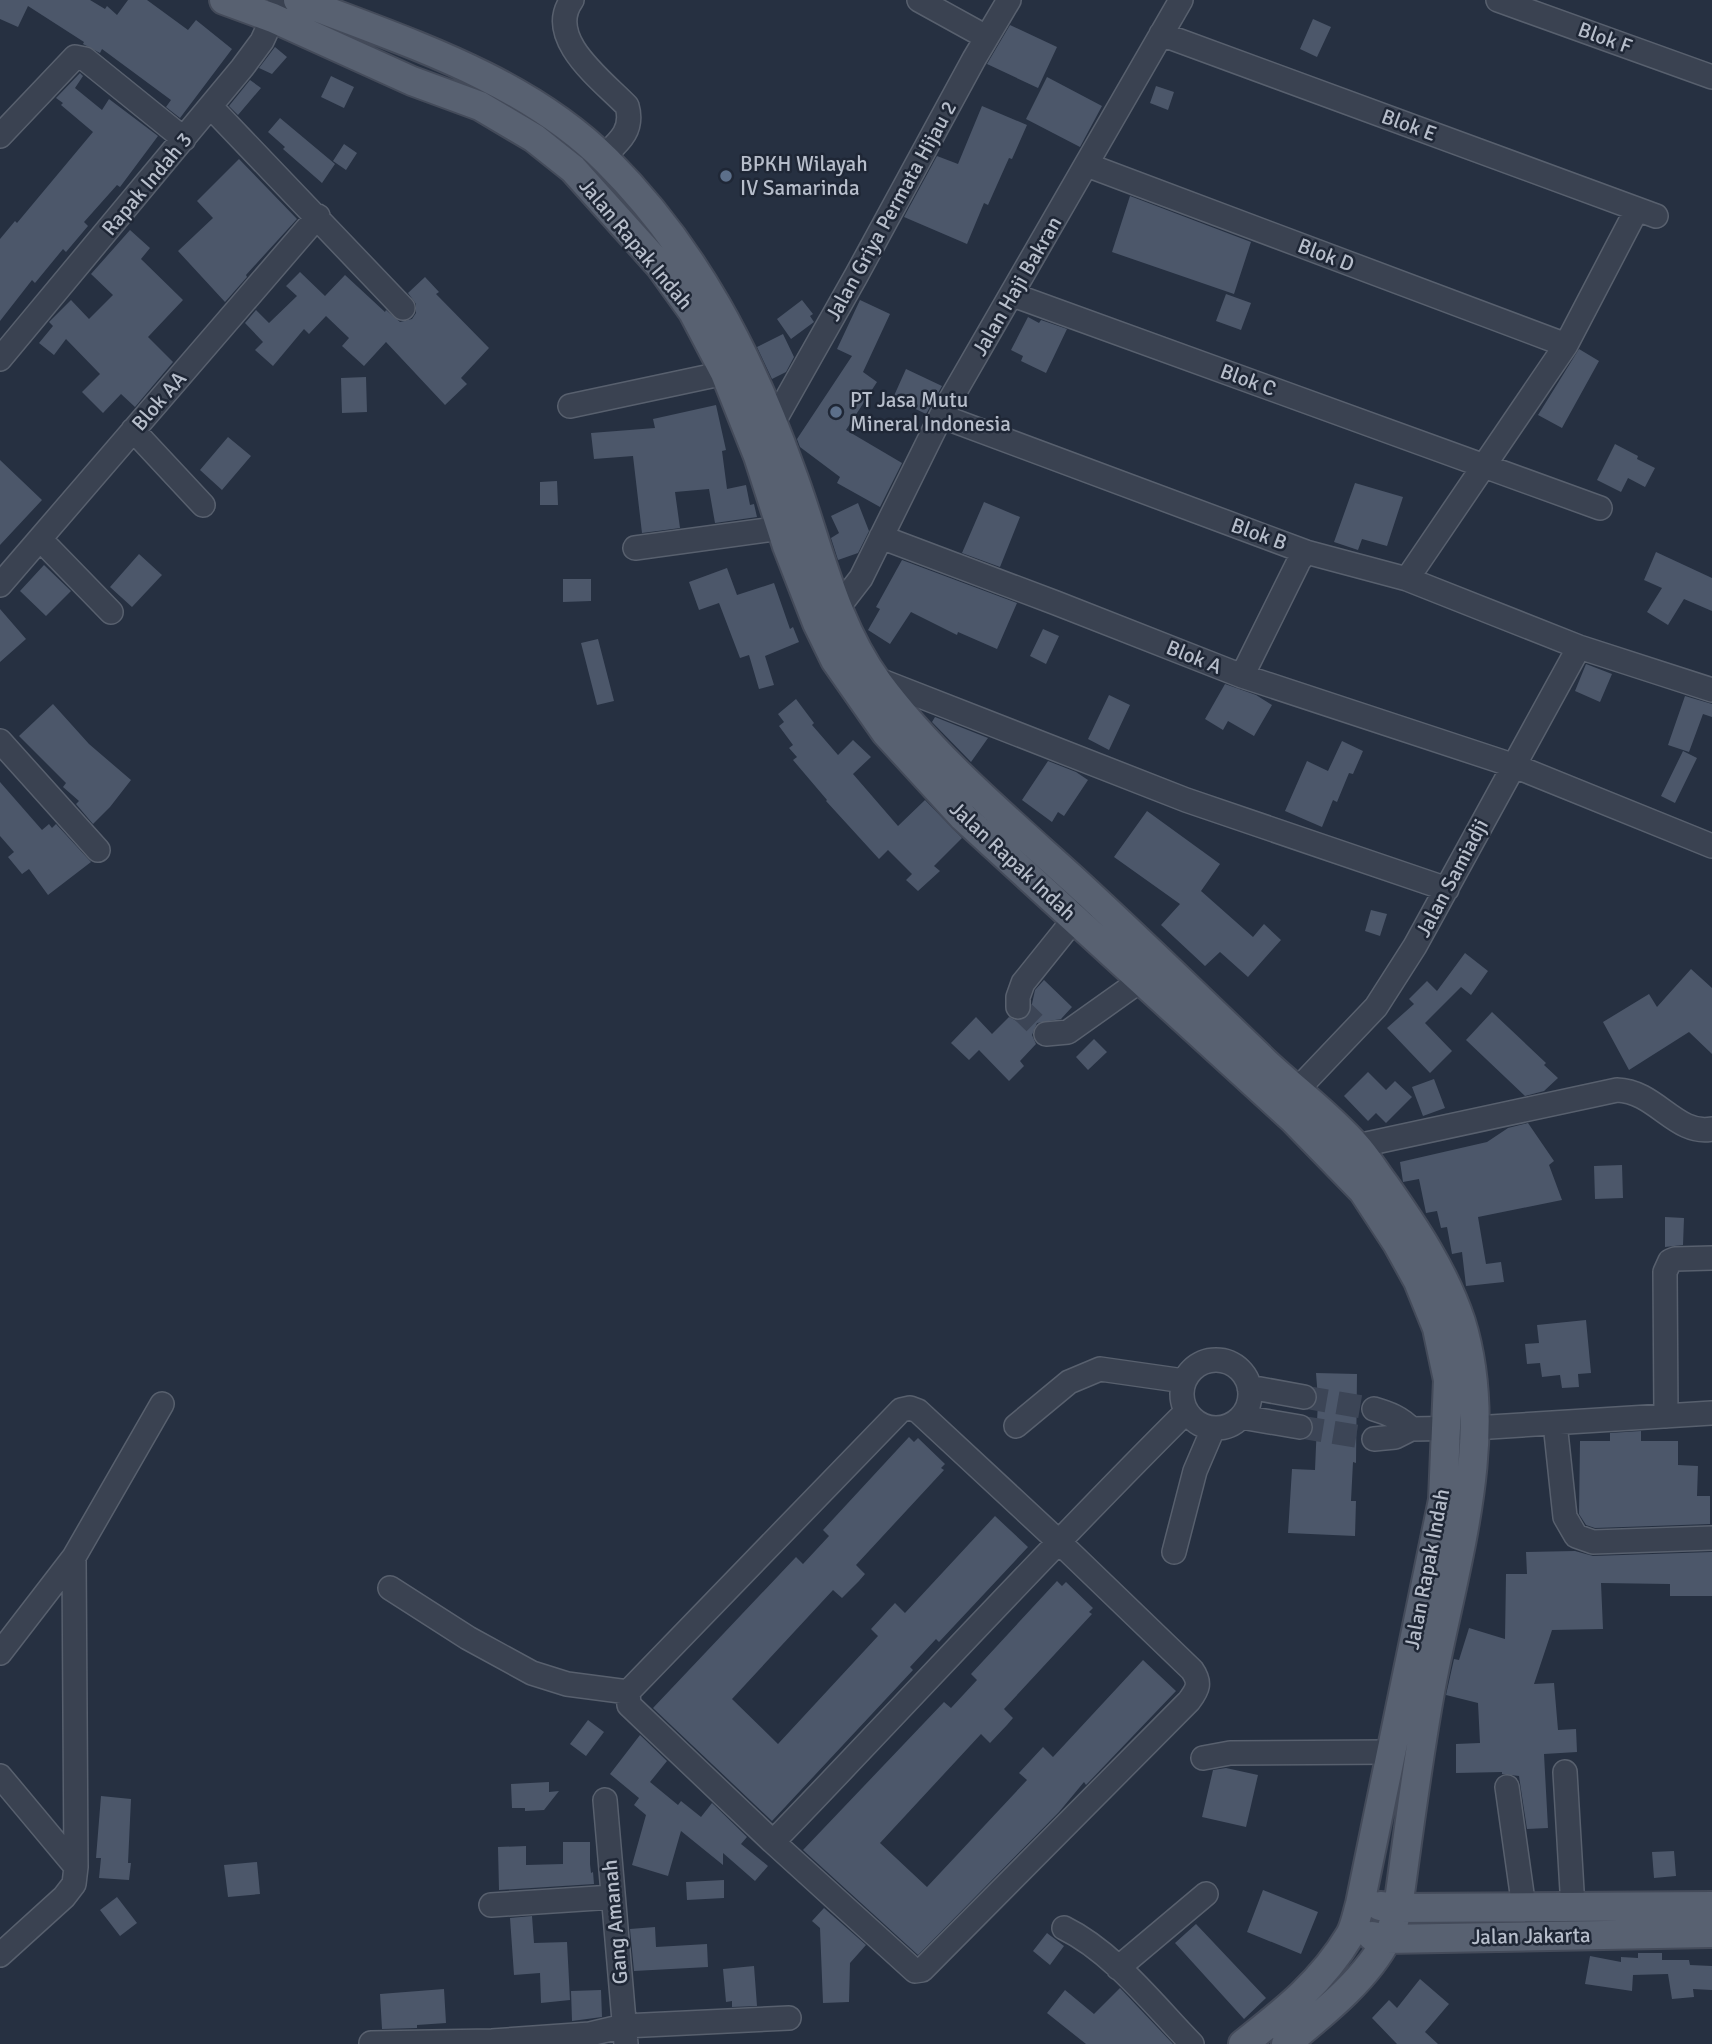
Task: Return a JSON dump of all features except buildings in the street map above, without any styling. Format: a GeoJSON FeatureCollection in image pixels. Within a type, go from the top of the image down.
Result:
{"type":"FeatureCollection","features":[{"type":"Feature","properties":{"kind":"main road","name":"Jalan Rapak Indah"},"geometry":{"type":"LineString","coordinates":[[224,0],[277,9],[412,81],[480,106],[534,138],[573,169],[660,266],[693,312],[725,373],[758,456],[817,623],[835,660],[886,733],[963,817],[1075,920],[1151,971],[1297,1090],[1357,1146],[1418,1232],[1439,1269],[1462,1325],[1472,1382],[1443,1500],[1360,1904],[1351,1933]]}},
{"type":"Feature","properties":{"kind":"main road","name":"Jalan Rapak Indah"},"geometry":{"type":"LineString","coordinates":[[298,0],[412,44],[512,90],[557,118],[603,157],[641,197],[692,262],[743,353],[792,473],[837,610],[874,678],[903,714],[976,791],[1092,897],[1151,971],[1363,1191],[1398,1243],[1418,1281],[1437,1328],[1461,1429],[1468,1501],[1430,1687],[1398,1908],[1387,1939],[1361,1976],[1325,2012],[1286,2044]]}},
{"type":"Feature","properties":{"kind":"main road"},"geometry":{"type":"LineString","coordinates":[[617,216],[641,197]]}},
{"type":"Feature","properties":{"kind":"main road","name":"Jalan Jakarta"},"geometry":{"type":"LineString","coordinates":[[1360,1904],[1398,1908],[1573,1908],[1712,1933]]}},
{"type":"Feature","properties":{"kind":"main road","name":"Jalan Jakarta"},"geometry":{"type":"LineString","coordinates":[[1351,1933],[1387,1939],[1628,1920],[1712,1906]]}},
{"type":"Feature","properties":{"kind":"main road"},"geometry":{"type":"LineString","coordinates":[[1243,2044],[1302,1997],[1351,1933]]}},
{"type":"Feature","properties":{"kind":"street"},"geometry":{"type":"LineString","coordinates":[[572,0],[564,13],[566,36],[575,52],[627,106],[630,116],[625,135],[603,157]]}},
{"type":"Feature","properties":{"kind":"street"},"geometry":{"type":"LineString","coordinates":[[919,0],[986,37]]}},
{"type":"Feature","properties":{"kind":"street","name":"Jalan Griya Permata Hijau 2"},"geometry":{"type":"LineString","coordinates":[[773,422],[1009,0]]}},
{"type":"Feature","properties":{"kind":"street","name":"Jalan Haji Bakran"},"geometry":{"type":"LineString","coordinates":[[837,610],[861,578],[941,416],[1181,0]]}},
{"type":"Feature","properties":{"kind":"street","name":"Blok F"},"geometry":{"type":"LineString","coordinates":[[1498,0],[1712,77]]}},
{"type":"Feature","properties":{"kind":"street","name":"Rapak Indah 3"},"geometry":{"type":"LineString","coordinates":[[0,359],[212,107],[262,41],[277,9]]}},
{"type":"Feature","properties":{"kind":"street","name":"Blok E"},"geometry":{"type":"LineString","coordinates":[[1161,34],[1647,212],[1566,345]]}},
{"type":"Feature","properties":{"kind":"street"},"geometry":{"type":"LineString","coordinates":[[0,136],[75,57],[85,60],[184,139]]}},
{"type":"Feature","properties":{"kind":"street"},"geometry":{"type":"LineString","coordinates":[[212,107],[403,307]]}},
{"type":"Feature","properties":{"kind":"street","name":"Blok D"},"geometry":{"type":"LineString","coordinates":[[1087,165],[1566,345]]}},
{"type":"Feature","properties":{"kind":"street","name":"Blok AA"},"geometry":{"type":"LineString","coordinates":[[0,585],[318,216]]}},
{"type":"Feature","properties":{"kind":"street","name":"Blok C"},"geometry":{"type":"LineString","coordinates":[[1013,295],[1600,508]]}},
{"type":"Feature","properties":{"kind":"street"},"geometry":{"type":"LineString","coordinates":[[1407,579],[1566,345]]}},
{"type":"Feature","properties":{"kind":"street"},"geometry":{"type":"LineString","coordinates":[[570,406],[725,373]]}},
{"type":"Feature","properties":{"kind":"street","name":"Blok B"},"geometry":{"type":"LineString","coordinates":[[941,416],[1306,552],[1407,579],[1579,647],[1712,690]]}},
{"type":"Feature","properties":{"kind":"street"},"geometry":{"type":"LineString","coordinates":[[133,430],[203,505]]}},
{"type":"Feature","properties":{"kind":"street"},"geometry":{"type":"LineString","coordinates":[[635,548],[782,528]]}},
{"type":"Feature","properties":{"kind":"street","name":"Blok A"},"geometry":{"type":"LineString","coordinates":[[881,537],[1242,676],[1512,765],[1712,846]]}},
{"type":"Feature","properties":{"kind":"street"},"geometry":{"type":"LineString","coordinates":[[40,539],[111,612]]}},
{"type":"Feature","properties":{"kind":"street"},"geometry":{"type":"LineString","coordinates":[[1242,676],[1306,552]]}},
{"type":"Feature","properties":{"kind":"street","name":"Jalan Samiadji"},"geometry":{"type":"LineString","coordinates":[[1297,1090],[1377,1007],[1447,889],[1512,765],[1579,647]]}},
{"type":"Feature","properties":{"kind":"street"},"geometry":{"type":"LineString","coordinates":[[874,678],[1186,800],[1447,889]]}},
{"type":"Feature","properties":{"kind":"street"},"geometry":{"type":"LineString","coordinates":[[0,741],[98,850]]}},
{"type":"Feature","properties":{"kind":"street"},"geometry":{"type":"LineString","coordinates":[[1018,1007],[1023,983],[1092,897]]}},
{"type":"Feature","properties":{"kind":"street"},"geometry":{"type":"LineString","coordinates":[[1046,1034],[1068,1032],[1151,971]]}},
{"type":"Feature","properties":{"kind":"street"},"geometry":{"type":"LineString","coordinates":[[1357,1146],[1617,1090],[1640,1094],[1689,1128],[1699,1131],[1712,1129]]}},
{"type":"Feature","properties":{"kind":"street"},"geometry":{"type":"LineString","coordinates":[[1666,1416],[1665,1272],[1670,1261],[1675,1259],[1712,1258]]}},
{"type":"Feature","properties":{"kind":"street"},"geometry":{"type":"LineString","coordinates":[[1219,1360],[1239,1369],[1249,1387],[1250,1398],[1241,1417],[1233,1424],[1213,1429],[1202,1426],[1186,1412],[1182,1391],[1184,1381],[1190,1371],[1199,1364],[1219,1360]]}},
{"type":"Feature","properties":{"kind":"street"},"geometry":{"type":"LineString","coordinates":[[1016,1426],[1069,1382],[1100,1369],[1184,1381]]}},
{"type":"Feature","properties":{"kind":"street"},"geometry":{"type":"LineString","coordinates":[[1249,1387],[1304,1397]]}},
{"type":"Feature","properties":{"kind":"street"},"geometry":{"type":"LineString","coordinates":[[0,1653],[74,1557],[162,1404]]}},
{"type":"Feature","properties":{"kind":"street"},"geometry":{"type":"LineString","coordinates":[[910,1409],[918,1411],[1058,1541],[1192,1670],[1199,1680],[1198,1689],[1189,1701],[922,1970],[915,1971],[773,1842],[629,1704],[628,1692],[901,1410],[910,1409]]}},
{"type":"Feature","properties":{"kind":"street"},"geometry":{"type":"LineString","coordinates":[[1374,1409],[1405,1422],[1411,1429]]}},
{"type":"Feature","properties":{"kind":"street"},"geometry":{"type":"LineString","coordinates":[[773,1842],[923,1687],[1058,1541],[1186,1412]]}},
{"type":"Feature","properties":{"kind":"street"},"geometry":{"type":"LineString","coordinates":[[1374,1439],[1395,1437],[1411,1429],[1461,1429],[1712,1413]]}},
{"type":"Feature","properties":{"kind":"street"},"geometry":{"type":"LineString","coordinates":[[1241,1417],[1300,1427]]}},
{"type":"Feature","properties":{"kind":"street"},"geometry":{"type":"LineString","coordinates":[[1555,1423],[1565,1517],[1576,1536],[1593,1542],[1712,1538]]}},
{"type":"Feature","properties":{"kind":"street"},"geometry":{"type":"LineString","coordinates":[[1174,1552],[1195,1471],[1213,1429]]}},
{"type":"Feature","properties":{"kind":"street"},"geometry":{"type":"LineString","coordinates":[[4,1942],[64,1897],[74,1884],[74,1557]]}},
{"type":"Feature","properties":{"kind":"street"},"geometry":{"type":"LineString","coordinates":[[390,1588],[468,1638],[532,1673],[567,1684],[628,1692]]}},
{"type":"Feature","properties":{"kind":"street"},"geometry":{"type":"LineString","coordinates":[[1203,1758],[1230,1753],[1391,1752]]}},
{"type":"Feature","properties":{"kind":"street"},"geometry":{"type":"LineString","coordinates":[[1565,1772],[1573,1908]]}},
{"type":"Feature","properties":{"kind":"street"},"geometry":{"type":"LineString","coordinates":[[0,1776],[76,1867]]}},
{"type":"Feature","properties":{"kind":"street"},"geometry":{"type":"LineString","coordinates":[[1507,1787],[1524,1908]]}},
{"type":"Feature","properties":{"kind":"street","name":"Gang Amanah"},"geometry":{"type":"LineString","coordinates":[[605,1800],[625,2035]]}},
{"type":"Feature","properties":{"kind":"street"},"geometry":{"type":"LineString","coordinates":[[1118,1968],[1206,1894]]}},
{"type":"Feature","properties":{"kind":"street"},"geometry":{"type":"LineString","coordinates":[[491,1905],[613,1897]]}},
{"type":"Feature","properties":{"kind":"street"},"geometry":{"type":"LineString","coordinates":[[1064,1928],[1089,1942],[1118,1968],[1192,2044]]}},
{"type":"Feature","properties":{"kind":"street"},"geometry":{"type":"LineString","coordinates":[[371,2043],[492,2041],[590,2034],[625,2035],[789,2018]]}},
{"type":"Feature","properties":{"kind":"tunnel"},"geometry":{"type":"LineString","coordinates":[[1018,1007],[1046,1034]]}},
{"type":"Feature","properties":{"kind":"tunnel"},"geometry":{"type":"LineString","coordinates":[[1304,1397],[1374,1409]]}},
{"type":"Feature","properties":{"kind":"tunnel"},"geometry":{"type":"LineString","coordinates":[[1300,1427],[1374,1439]]}},
{"type":"Feature","properties":{"kind":"place","name":"BPKH Wilayah IV Samarinda"},"geometry":{"type":"Point","coordinates":[726,176]}},
{"type":"Feature","properties":{"kind":"place","name":"PT Jasa Mutu Mineral Indonesia"},"geometry":{"type":"Point","coordinates":[836,412]}}]}
